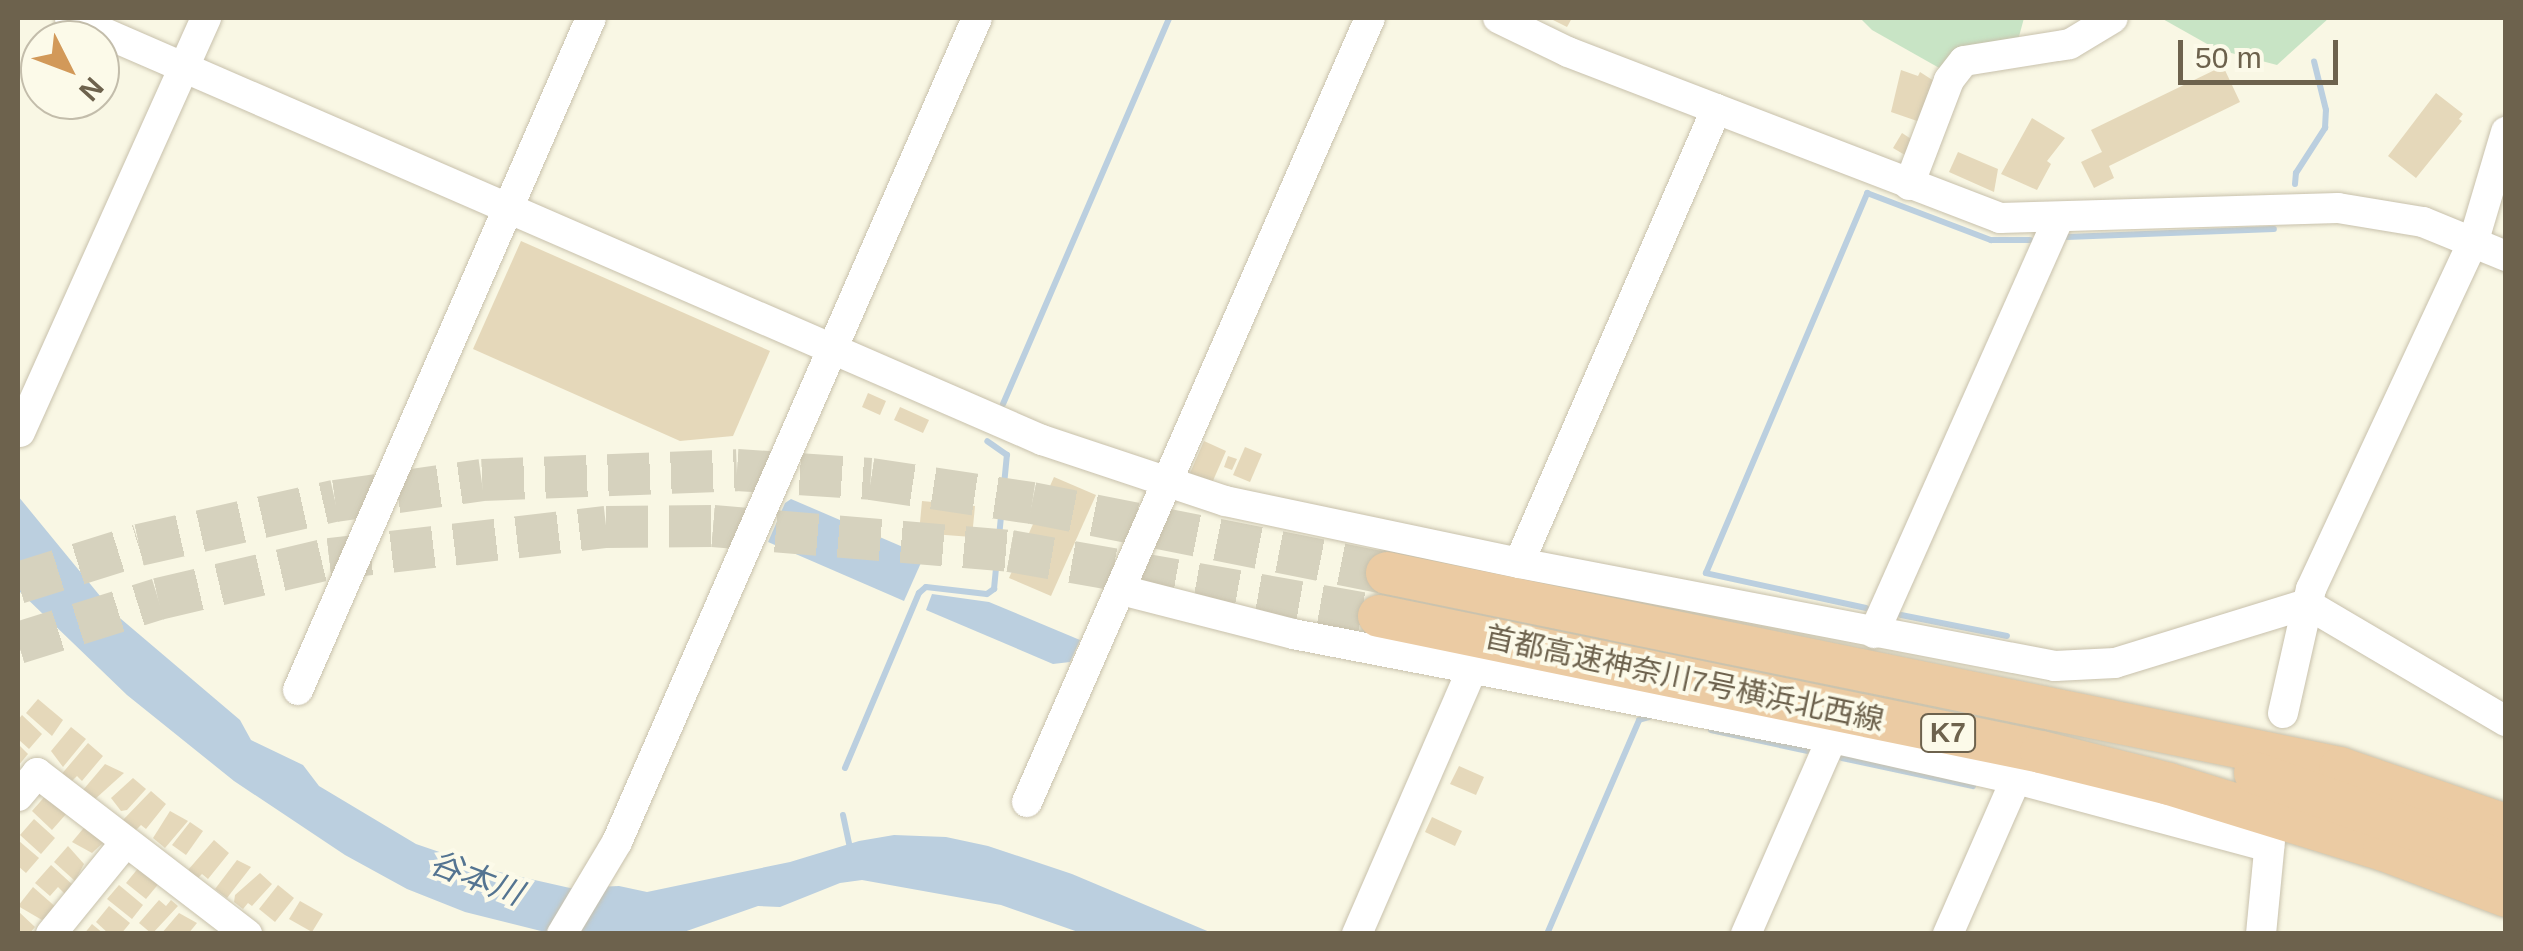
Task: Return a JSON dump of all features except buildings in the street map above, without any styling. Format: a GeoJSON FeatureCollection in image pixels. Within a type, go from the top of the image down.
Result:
{"type":"FeatureCollection","features":[{"type":"Feature","properties":{"kind":"highway","name":"首都高速神奈川7号横浜北西線"},"geometry":{"type":"LineString","coordinates":[[1387,572],[2049,708]]}},
{"type":"Feature","properties":{"kind":"highway","name":"首都高速神奈川7号横浜北西線"},"geometry":{"type":"LineString","coordinates":[[1379,616],[2041,752],[2169,784],[2384,850],[2506,896]]}},
{"type":"Feature","properties":{"kind":"highway"},"geometry":{"type":"LineString","coordinates":[[2049,708],[2340,768],[2506,824]]}},
{"type":"Feature","properties":{"kind":"highway","name":"K7"},"geometry":{"type":"LineString","coordinates":[[2049,708],[2320,796],[2506,862]]}},
{"type":"Feature","properties":{"kind":"street"},"geometry":{"type":"LineString","coordinates":[[70,18],[1042,440],[1225,501],[2026,663],[2088,666],[2182,645],[2306,604],[2506,721]]}},
{"type":"Feature","properties":{"kind":"street"},"geometry":{"type":"LineString","coordinates":[[20,432],[206,18]]}},
{"type":"Feature","properties":{"kind":"street"},"geometry":{"type":"LineString","coordinates":[[298,690],[591,18]]}},
{"type":"Feature","properties":{"kind":"street"},"geometry":{"type":"LineString","coordinates":[[562,934],[617,842],[976,18]]}},
{"type":"Feature","properties":{"kind":"street"},"geometry":{"type":"LineString","coordinates":[[1027,802],[1370,18]]}},
{"type":"Feature","properties":{"kind":"street"},"geometry":{"type":"LineString","coordinates":[[1498,18],[1568,52],[2000,218],[2338,208],[2423,222],[2506,256]]}},
{"type":"Feature","properties":{"kind":"street"},"geometry":{"type":"LineString","coordinates":[[2041,49],[2051,18]]}},
{"type":"Feature","properties":{"kind":"street"},"geometry":{"type":"LineString","coordinates":[[1910,185],[1949,80],[1964,60],[2070,44],[2113,18]]}},
{"type":"Feature","properties":{"kind":"street"},"geometry":{"type":"LineString","coordinates":[[1520,563],[1716,109]]}},
{"type":"Feature","properties":{"kind":"street"},"geometry":{"type":"LineString","coordinates":[[2283,713],[2306,604],[2474,240],[2506,132]]}},
{"type":"Feature","properties":{"kind":"street"},"geometry":{"type":"LineString","coordinates":[[1874,633],[2058,219]]}},
{"type":"Feature","properties":{"kind":"street"},"geometry":{"type":"LineString","coordinates":[[1120,590],[1276,630],[1832,738],[2016,779],[2269,843],[2260,934]]}},
{"type":"Feature","properties":{"kind":"street"},"geometry":{"type":"LineString","coordinates":[[1357,934],[1473,668]]}},
{"type":"Feature","properties":{"kind":"street"},"geometry":{"type":"LineString","coordinates":[[1746,934],[1832,738]]}},
{"type":"Feature","properties":{"kind":"street"},"geometry":{"type":"LineString","coordinates":[[18,796],[37,773],[247,934]]}},
{"type":"Feature","properties":{"kind":"street"},"geometry":{"type":"LineString","coordinates":[[1948,934],[2016,779]]}},
{"type":"Feature","properties":{"kind":"street"},"geometry":{"type":"LineString","coordinates":[[51,934],[126,844]]}},
{"type":"Feature","properties":{"kind":"green space"},"geometry":{"type":"Polygon","coordinates":[[[1860,18],[2024,18],[2013,59],[1957,78],[1872,30],[1860,18]]]}},
{"type":"Feature","properties":{"kind":"green space"},"geometry":{"type":"Polygon","coordinates":[[[2161,18],[2329,18],[2277,65],[2216,49],[2161,18]]]}},
{"type":"Feature","properties":{"kind":"water","name":"谷本川"},"geometry":{"type":"Polygon","coordinates":[[[18,496],[114,613],[240,720],[251,740],[303,765],[319,786],[416,844],[495,871],[570,888],[619,886],[647,892],[790,862],[859,841],[894,835],[946,837],[988,846],[1072,874],[1212,933],[1081,933],[1001,905],[862,880],[840,883],[780,907],[758,906],[681,933],[549,933],[465,912],[407,889],[345,855],[234,781],[127,695],[18,590],[18,496]]]}},
{"type":"Feature","properties":{"kind":"water"},"geometry":{"type":"Polygon","coordinates":[[[791,499],[924,556],[904,601],[768,542],[785,503],[791,499]]]}},
{"type":"Feature","properties":{"kind":"water"},"geometry":{"type":"Polygon","coordinates":[[[932,594],[989,602],[1080,640],[1070,662],[1053,664],[926,610],[932,594]]]}},
{"type":"Feature","properties":{"kind":"waterway"},"geometry":{"type":"LineString","coordinates":[[1003,404],[1169,18]]}},
{"type":"Feature","properties":{"kind":"waterway"},"geometry":{"type":"LineString","coordinates":[[2295,184],[2296,173],[2325,128],[2326,110],[2314,61]]}},
{"type":"Feature","properties":{"kind":"waterway"},"geometry":{"type":"LineString","coordinates":[[1866,608],[1706,573],[1867,193],[1991,240],[2030,240]]}},
{"type":"Feature","properties":{"kind":"waterway"},"geometry":{"type":"LineString","coordinates":[[2067,237],[2274,229]]}},
{"type":"Feature","properties":{"kind":"waterway"},"geometry":{"type":"LineString","coordinates":[[845,768],[919,593],[926,587],[987,594],[994,589],[1007,455],[987,441]]}},
{"type":"Feature","properties":{"kind":"waterway"},"geometry":{"type":"LineString","coordinates":[[1901,615],[2007,636]]}},
{"type":"Feature","properties":{"kind":"waterway"},"geometry":{"type":"LineString","coordinates":[[1547,934],[1639,720],[1649,717]]}},
{"type":"Feature","properties":{"kind":"waterway"},"geometry":{"type":"LineString","coordinates":[[1711,730],[1807,751]]}},
{"type":"Feature","properties":{"kind":"waterway"},"geometry":{"type":"LineString","coordinates":[[1842,758],[1973,786]]}},
{"type":"Feature","properties":{"kind":"waterway"},"geometry":{"type":"LineString","coordinates":[[843,815],[850,848]]}},
{"type":"Feature","properties":{"kind":"tunnel"},"geometry":{"type":"LineString","coordinates":[[18,583],[139,545],[335,501],[482,480],[737,470],[871,479],[1032,503],[1387,573]]}},
{"type":"Feature","properties":{"kind":"tunnel"},"geometry":{"type":"LineString","coordinates":[[18,643],[158,599],[329,559],[606,527],[713,526],[1010,551],[1379,616]]}}]}
